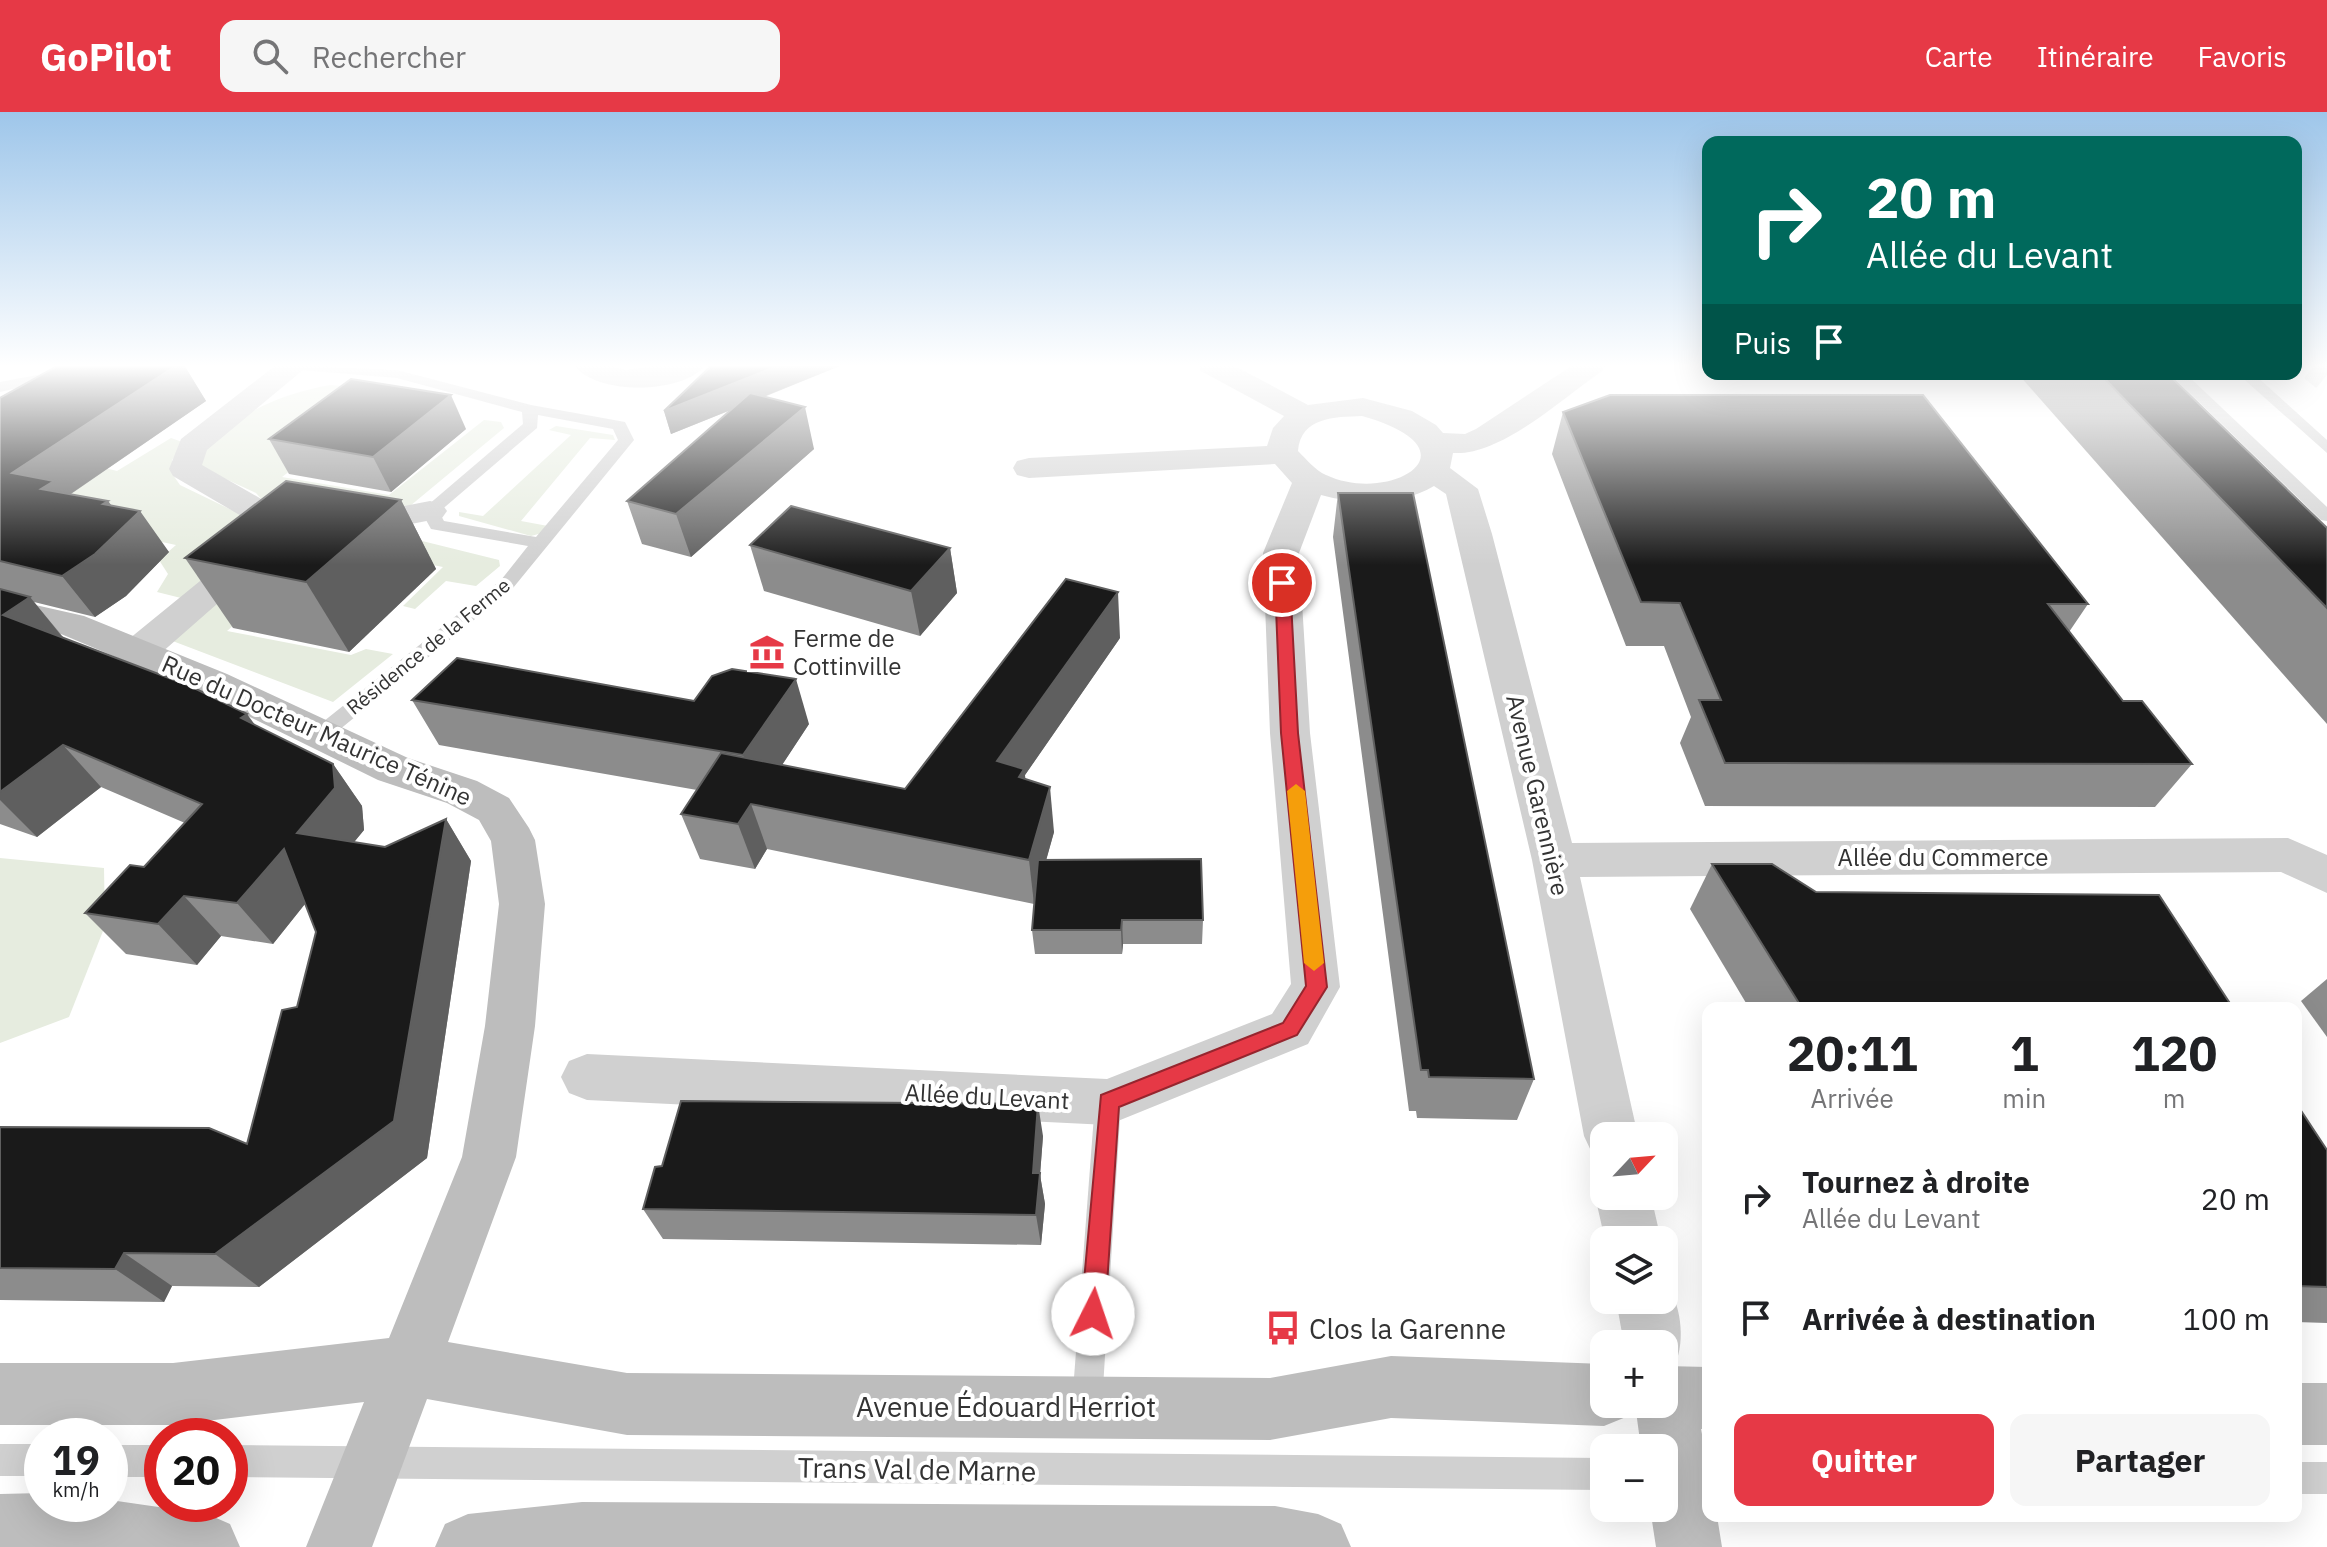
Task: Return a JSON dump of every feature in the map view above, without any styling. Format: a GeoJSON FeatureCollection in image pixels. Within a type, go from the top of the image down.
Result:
{"type":"FeatureCollection","features":[{"type":"Feature","properties":{"kind":"street"},"geometry":{"type":"LineString","coordinates":[[209,432],[192,446],[185,469],[294,535]]}},
{"type":"Feature","properties":{"kind":"street","name":"Allée du Levant"},"geometry":{"type":"LineString","coordinates":[[587,1077],[1108,1102],[1290,1029],[1316,987],[1290,733],[1281,553],[1296,467],[1281,439],[1285,432]]}},
{"type":"Feature","properties":{"kind":"street","name":"Avenue Garennière"},"geometry":{"type":"LineString","coordinates":[[1424,432],[1435,457],[1461,489],[1471,519],[1554,860],[1608,1122]]}},
{"type":"Feature","properties":{"kind":"street"},"geometry":{"type":"LineString","coordinates":[[1029,468],[1260,457],[1296,467],[1350,491],[1393,491],[1417,483],[1435,457],[1493,432]]}},
{"type":"Feature","properties":{"kind":"street"},"geometry":{"type":"LineString","coordinates":[[138,652],[294,535],[430,511]]}},
{"type":"Feature","properties":{"kind":"street","name":"Rue du Docteur Maurice Ténine"},"geometry":{"type":"LineString","coordinates":[[0,609],[71,624],[393,769],[462,792],[494,809],[513,840],[522,904],[510,1026],[489,1157],[410,1366]]}},
{"type":"Feature","properties":{"kind":"street","name":"Allée du Commerce"},"geometry":{"type":"LineString","coordinates":[[1554,860],[2288,855],[2327,876]]}},
{"type":"Feature","properties":{"kind":"street"},"geometry":{"type":"LineString","coordinates":[[339,1547],[410,1366]]}},
{"type":"Feature","properties":{"kind":"street","name":"Avenue Édouard Herriot"},"geometry":{"type":"LineString","coordinates":[[0,1394],[173,1394],[410,1366],[627,1404],[1270,1409],[1391,1387],[1590,1394]]}},
{"type":"Feature","properties":{"kind":"street"},"geometry":{"type":"LineString","coordinates":[[1678,1397],[1702,1398]]}},
{"type":"Feature","properties":{"kind":"street"},"geometry":{"type":"LineString","coordinates":[[2302,1414],[2327,1414]]}},
{"type":"Feature","properties":{"kind":"street"},"geometry":{"type":"LineString","coordinates":[[1669,1418],[1683,1474],[1689,1547]]}},
{"type":"Feature","properties":{"kind":"street"},"geometry":{"type":"LineString","coordinates":[[0,1527],[64,1526],[207,1547]]}},
{"type":"Feature","properties":{"kind":"street"},"geometry":{"type":"LineString","coordinates":[[468,1547],[582,1535],[1275,1539],[1318,1547]]}},
{"type":"Feature","properties":{"kind":"lane"},"geometry":{"type":"LineString","coordinates":[[523,432],[430,511],[437,525],[540,543]]}},
{"type":"Feature","properties":{"kind":"lane","name":"Résidence de la Ferme"},"geometry":{"type":"LineString","coordinates":[[321,734],[507,584],[626,440],[622,432]]}},
{"type":"Feature","properties":{"kind":"lane"},"geometry":{"type":"LineString","coordinates":[[2238,432],[2327,516]]}},
{"type":"Feature","properties":{"kind":"lane"},"geometry":{"type":"LineString","coordinates":[[2309,432],[2327,448]]}},
{"type":"Feature","properties":{"kind":"lane"},"geometry":{"type":"LineString","coordinates":[[1087,1406],[1108,1102]]}},
{"type":"Feature","properties":{"kind":"lane"},"geometry":{"type":"LineString","coordinates":[[0,1460],[24,1460]]}},
{"type":"Feature","properties":{"kind":"lane","name":"Trans Val de Marne"},"geometry":{"type":"LineString","coordinates":[[248,1461],[1590,1474]]}},
{"type":"Feature","properties":{"kind":"lane"},"geometry":{"type":"LineString","coordinates":[[2302,1478],[2327,1478]]}},
{"type":"Feature","properties":{"kind":"shaded area"},"geometry":{"type":"Polygon","coordinates":[[[223,432],[341,432],[282,477],[389,495],[469,432],[499,432],[410,506],[277,517],[256,493],[202,468],[197,459],[223,432]]]}},
{"type":"Feature","properties":{"kind":"shaded area"},"geometry":{"type":"Polygon","coordinates":[[[558,432],[594,432],[613,435],[615,440],[590,438],[521,521],[548,526],[542,533],[531,536],[459,516],[459,512],[483,516],[571,435],[558,432]]]}},
{"type":"Feature","properties":{"kind":"shaded area"},"geometry":{"type":"Polygon","coordinates":[[[171,438],[185,443],[172,460],[173,475],[180,485],[242,515],[249,537],[185,599],[157,592],[168,574],[159,560],[176,545],[0,507],[13,445],[117,471],[171,438]]]}},
{"type":"Feature","properties":{"kind":"shaded area"},"geometry":{"type":"Polygon","coordinates":[[[357,529],[357,537],[406,537],[499,560],[500,566],[476,586],[446,581],[415,609],[403,606],[443,567],[327,544],[227,631],[351,655],[366,649],[393,654],[333,702],[170,640],[176,629],[240,579],[280,553],[328,535],[357,529]]]}},
{"type":"Feature","properties":{"kind":"shaded area"},"geometry":{"type":"Polygon","coordinates":[[[0,858],[104,868],[105,926],[69,1017],[0,1043],[0,858]]]}},
{"type":"Feature","properties":{"kind":"building"},"geometry":{"type":"Polygon","coordinates":[[[0,432],[75,432],[12,473],[54,481],[41,489],[108,501],[103,504],[140,511],[95,554],[62,576],[0,561],[0,432]]]}},
{"type":"Feature","properties":{"kind":"building"},"geometry":{"type":"Polygon","coordinates":[[[279,432],[404,432],[373,457],[269,439],[279,432]]]}},
{"type":"Feature","properties":{"kind":"building"},"geometry":{"type":"Polygon","coordinates":[[[706,432],[775,432],[676,514],[627,501],[706,432]]]}},
{"type":"Feature","properties":{"kind":"building"},"geometry":{"type":"Polygon","coordinates":[[[1571,432],[1952,432],[2088,604],[2048,604],[2123,701],[2142,701],[2192,764],[1725,763],[1699,700],[1721,700],[1680,603],[1641,602],[1571,432]]]}},
{"type":"Feature","properties":{"kind":"building"},"geometry":{"type":"Polygon","coordinates":[[[2156,432],[2228,432],[2327,528],[2327,608],[2156,432]]]}},
{"type":"Feature","properties":{"kind":"building"},"geometry":{"type":"Polygon","coordinates":[[[286,481],[401,500],[306,582],[185,558],[286,481]]]}},
{"type":"Feature","properties":{"kind":"building"},"geometry":{"type":"Polygon","coordinates":[[[1338,493],[1413,493],[1534,1079],[1429,1077],[1428,1070],[1421,1070],[1338,493]]]}},
{"type":"Feature","properties":{"kind":"building"},"geometry":{"type":"Polygon","coordinates":[[[791,506],[950,548],[911,591],[750,545],[791,506]]]}},
{"type":"Feature","properties":{"kind":"building"},"geometry":{"type":"Polygon","coordinates":[[[1066,579],[1118,592],[997,761],[1024,769],[1019,777],[1050,787],[1029,860],[751,804],[738,824],[681,814],[721,753],[905,789],[1066,579]]]}},
{"type":"Feature","properties":{"kind":"building"},"geometry":{"type":"Polygon","coordinates":[[[0,589],[30,597],[3,615],[190,686],[247,714],[241,718],[333,764],[335,788],[297,833],[385,847],[446,819],[394,1121],[215,1254],[124,1253],[115,1269],[0,1268],[0,1127],[209,1128],[247,1144],[282,1010],[297,1007],[316,932],[284,849],[237,903],[184,896],[158,924],[85,913],[130,865],[144,867],[202,804],[63,745],[0,792],[0,589]]]}},
{"type":"Feature","properties":{"kind":"building"},"geometry":{"type":"Polygon","coordinates":[[[457,658],[694,701],[712,676],[732,669],[796,679],[743,755],[412,700],[457,658]]]}},
{"type":"Feature","properties":{"kind":"building"},"geometry":{"type":"Polygon","coordinates":[[[1201,859],[1203,920],[1122,920],[1121,930],[1032,930],[1038,860],[1201,859]]]}},
{"type":"Feature","properties":{"kind":"building"},"geometry":{"type":"Polygon","coordinates":[[[1712,864],[1772,864],[1816,892],[2159,895],[2229,1002],[1798,1002],[1712,864]]]}},
{"type":"Feature","properties":{"kind":"building"},"geometry":{"type":"Polygon","coordinates":[[[681,1101],[1038,1104],[1033,1173],[1040,1173],[1036,1215],[643,1209],[655,1167],[662,1166],[681,1101]]]}},
{"type":"Feature","properties":{"kind":"building"},"geometry":{"type":"Polygon","coordinates":[[[2302,1112],[2327,1150],[2327,1287],[2302,1286],[2302,1112]]]}},
{"type":"Feature","properties":{"kind":"slow traffic"},"geometry":{"type":"LineString","coordinates":[[1296,791],[1314,963]]}},
{"type":"Feature","properties":{"kind":"place","name":"Ferme de Cottinville"},"geometry":{"type":"Point","coordinates":[767,652]}},
{"type":"Feature","properties":{"kind":"place","name":"Clos la Garenne"},"geometry":{"type":"Point","coordinates":[1283,1328]}},
{"type":"Feature","properties":{"kind":"route"},"geometry":{"type":"LineString","coordinates":[[1093,1314],[1108,1102],[1290,1029],[1316,987],[1290,733],[1282,583]]}}]}
